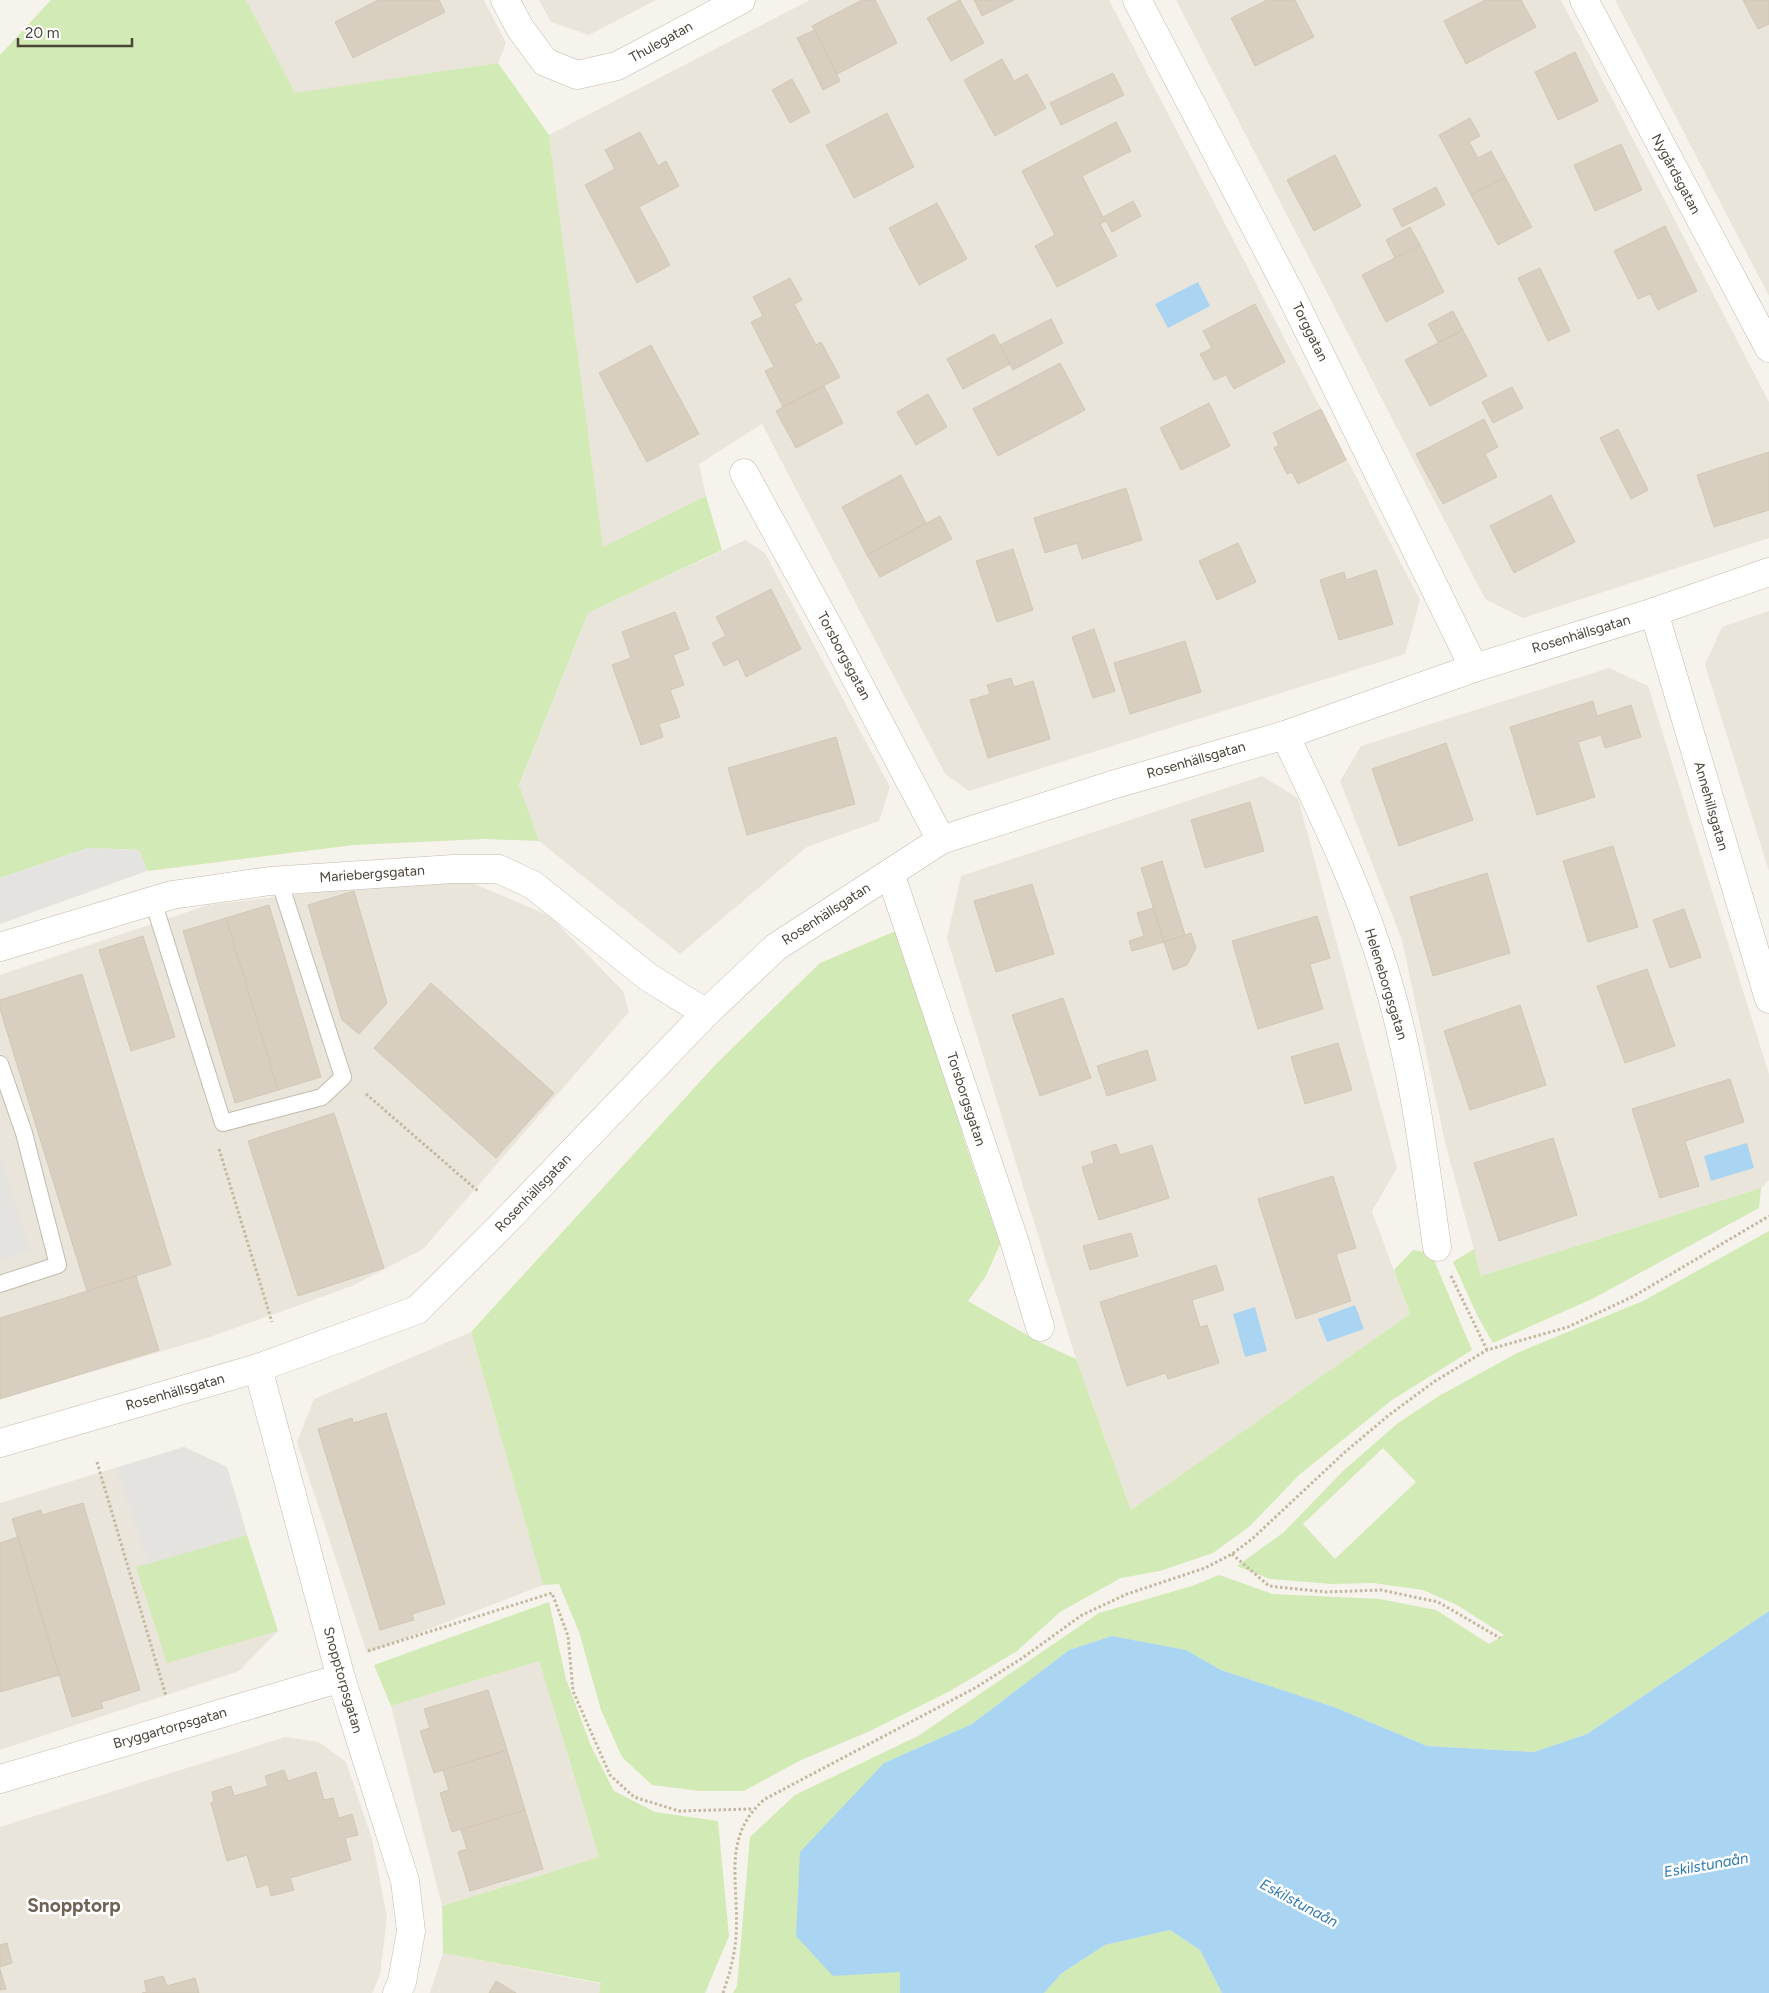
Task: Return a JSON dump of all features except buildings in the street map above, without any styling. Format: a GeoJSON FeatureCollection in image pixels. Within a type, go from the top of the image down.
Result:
{"type":"FeatureCollection","features":[{"type":"Feature","properties":{"kind":"street","name":"Thulegatan"},"geometry":{"type":"LineString","coordinates":[[505,0],[520,28],[545,62],[577,75],[617,66],[741,0]]}},
{"type":"Feature","properties":{"kind":"street","name":"Torggatan"},"geometry":{"type":"LineString","coordinates":[[1137,0],[1291,295],[1474,668]]}},
{"type":"Feature","properties":{"kind":"street","name":"Nygårdsgatan"},"geometry":{"type":"LineString","coordinates":[[1584,0],[1769,348]]}},
{"type":"Feature","properties":{"kind":"street","name":"Torsborgsgatan"},"geometry":{"type":"LineString","coordinates":[[744,473],[834,637],[941,840]]}},
{"type":"Feature","properties":{"kind":"street","name":"Rosenhällsgatan"},"geometry":{"type":"LineString","coordinates":[[0,1443],[258,1368],[417,1310],[500,1227],[706,1013],[776,947],[941,840],[1112,785],[1285,734],[1474,668],[1654,612],[1769,572]]}},
{"type":"Feature","properties":{"kind":"street","name":"Annehillsgatan"},"geometry":{"type":"LineString","coordinates":[[1654,612],[1769,999]]}},
{"type":"Feature","properties":{"kind":"street","name":"Heleneborgsgatan"},"geometry":{"type":"LineString","coordinates":[[1285,734],[1346,865],[1386,974],[1406,1052],[1437,1247]]}},
{"type":"Feature","properties":{"kind":"street","name":"Mariebergsgatan"},"geometry":{"type":"LineString","coordinates":[[0,947],[172,895],[278,880],[499,868],[533,885],[648,977],[706,1013]]}},
{"type":"Feature","properties":{"kind":"street","name":"Torsborgsgatan"},"geometry":{"type":"LineString","coordinates":[[890,873],[1015,1243],[1040,1327]]}},
{"type":"Feature","properties":{"kind":"street","name":"Snopptorpsgatan"},"geometry":{"type":"LineString","coordinates":[[258,1368],[339,1670],[405,1881],[410,1931],[402,1982],[397,1993]]}},
{"type":"Feature","properties":{"kind":"street","name":"Bryggartorpsgatan"},"geometry":{"type":"LineString","coordinates":[[0,1779],[339,1670]]}},
{"type":"Feature","properties":{"kind":"lane"},"geometry":{"type":"LineString","coordinates":[[153,901],[223,1124],[322,1098],[343,1077],[278,880]]}},
{"type":"Feature","properties":{"kind":"lane"},"geometry":{"type":"LineString","coordinates":[[0,1064],[24,1133],[58,1265],[0,1284]]}},
{"type":"Feature","properties":{"kind":"path"},"geometry":{"type":"LineString","coordinates":[[343,1077],[375,1101],[479,1192]]}},
{"type":"Feature","properties":{"kind":"path"},"geometry":{"type":"LineString","coordinates":[[223,1124],[218,1152],[272,1322]]}},
{"type":"Feature","properties":{"kind":"path"},"geometry":{"type":"LineString","coordinates":[[722,1993],[736,1938],[737,1901],[734,1868],[736,1843],[740,1831],[753,1809],[778,1791],[864,1748],[975,1688],[1021,1659],[1082,1615],[1127,1594],[1205,1568],[1232,1554],[1252,1539],[1388,1415],[1435,1381],[1487,1350],[1568,1327],[1634,1296],[1769,1216]]}},
{"type":"Feature","properties":{"kind":"path"},"geometry":{"type":"LineString","coordinates":[[1437,1247],[1487,1350]]}},
{"type":"Feature","properties":{"kind":"path"},"geometry":{"type":"LineString","coordinates":[[97,1462],[168,1703]]}},
{"type":"Feature","properties":{"kind":"path"},"geometry":{"type":"LineString","coordinates":[[1232,1554],[1269,1586],[1326,1592],[1381,1590],[1438,1602],[1500,1638]]}},
{"type":"Feature","properties":{"kind":"path"},"geometry":{"type":"LineString","coordinates":[[339,1670],[552,1593],[568,1636],[573,1691],[610,1775],[634,1797],[679,1811],[753,1809]]}},
{"type":"Feature","properties":{"kind":"shaded area"},"geometry":{"type":"Polygon","coordinates":[[[246,0],[484,0],[506,43],[498,63],[294,94],[246,0]]]}},
{"type":"Feature","properties":{"kind":"shaded area"},"geometry":{"type":"Polygon","coordinates":[[[539,0],[656,0],[589,35],[551,22],[539,0]]]}},
{"type":"Feature","properties":{"kind":"shaded area"},"geometry":{"type":"Polygon","coordinates":[[[810,0],[1109,0],[1420,600],[1405,654],[969,791],[945,774],[762,424],[699,464],[706,496],[603,548],[549,135],[810,0]]]}},
{"type":"Feature","properties":{"kind":"shaded area"},"geometry":{"type":"Polygon","coordinates":[[[1176,0],[1561,0],[1769,402],[1769,538],[1523,618],[1485,599],[1176,0]]]}},
{"type":"Feature","properties":{"kind":"shaded area"},"geometry":{"type":"Polygon","coordinates":[[[1615,0],[1769,0],[1769,296],[1615,0]]]}},
{"type":"Feature","properties":{"kind":"shaded area"},"geometry":{"type":"Polygon","coordinates":[[[745,540],[765,553],[890,787],[879,821],[807,847],[680,954],[539,841],[519,786],[588,613],[745,540]]]}},
{"type":"Feature","properties":{"kind":"shaded area"},"geometry":{"type":"Polygon","coordinates":[[[1769,611],[1769,871],[1705,665],[1722,627],[1769,611]]]}},
{"type":"Feature","properties":{"kind":"shaded area"},"geometry":{"type":"Polygon","coordinates":[[[1609,668],[1648,686],[1769,1074],[1769,1180],[1761,1188],[1481,1276],[1445,1142],[1402,940],[1340,781],[1361,746],[1609,668]]]}},
{"type":"Feature","properties":{"kind":"shaded area"},"geometry":{"type":"Polygon","coordinates":[[[1262,776],[1298,798],[1397,1168],[1372,1211],[1410,1314],[1131,1510],[1076,1359],[947,938],[961,876],[1262,776]]]}},
{"type":"Feature","properties":{"kind":"shaded area"},"geometry":{"type":"Polygon","coordinates":[[[88,848],[139,850],[147,871],[0,924],[0,878],[88,848]]]}},
{"type":"Feature","properties":{"kind":"shaded area"},"geometry":{"type":"Polygon","coordinates":[[[456,876],[550,916],[623,991],[629,1012],[423,1249],[352,1286],[210,1337],[0,1399],[0,975],[208,905],[456,876]]]}},
{"type":"Feature","properties":{"kind":"shaded area"},"geometry":{"type":"Polygon","coordinates":[[[0,1155],[30,1251],[0,1260],[0,1155]]]}},
{"type":"Feature","properties":{"kind":"shaded area"},"geometry":{"type":"Polygon","coordinates":[[[471,1332],[543,1585],[367,1653],[297,1442],[314,1399],[471,1332]]]}},
{"type":"Feature","properties":{"kind":"shaded area"},"geometry":{"type":"Polygon","coordinates":[[[184,1447],[227,1467],[278,1631],[239,1671],[0,1750],[0,1503],[184,1447]]]}},
{"type":"Feature","properties":{"kind":"shaded area"},"geometry":{"type":"Polygon","coordinates":[[[184,1447],[227,1467],[247,1535],[148,1564],[116,1468],[184,1447]]]}},
{"type":"Feature","properties":{"kind":"shaded area"},"geometry":{"type":"Polygon","coordinates":[[[539,1661],[599,1857],[442,1906],[391,1706],[539,1661]]]}},
{"type":"Feature","properties":{"kind":"shaded area"},"geometry":{"type":"Polygon","coordinates":[[[285,1737],[319,1742],[346,1762],[372,1839],[387,1917],[380,1975],[372,1993],[0,1993],[0,1827],[285,1737]]]}},
{"type":"Feature","properties":{"kind":"shaded area"},"geometry":{"type":"Polygon","coordinates":[[[443,1953],[602,1984],[599,1993],[430,1993],[443,1953]]]}},
{"type":"Feature","properties":{"kind":"green space"},"geometry":{"type":"Polygon","coordinates":[[[51,0],[246,0],[295,93],[498,63],[549,135],[603,547],[706,496],[722,550],[588,613],[519,785],[539,841],[484,839],[354,845],[147,871],[139,850],[88,848],[0,878],[0,55],[51,0]]]}},
{"type":"Feature","properties":{"kind":"green space"},"geometry":{"type":"Polygon","coordinates":[[[898,930],[919,974],[964,1140],[1000,1244],[986,1276],[968,1301],[1039,1342],[1076,1359],[1131,1510],[1410,1314],[1394,1270],[1413,1250],[1431,1253],[1472,1350],[1392,1400],[1299,1475],[1250,1526],[1213,1553],[1160,1571],[1121,1578],[1060,1612],[1017,1651],[950,1691],[870,1731],[799,1761],[744,1791],[699,1791],[652,1785],[622,1757],[601,1710],[579,1632],[559,1584],[543,1585],[471,1332],[717,1063],[820,963],[898,930]]]}},
{"type":"Feature","properties":{"kind":"green space"},"geometry":{"type":"Polygon","coordinates":[[[1761,1188],[1759,1208],[1594,1298],[1493,1343],[1478,1317],[1453,1262],[1474,1249],[1481,1276],[1761,1188]]]}},
{"type":"Feature","properties":{"kind":"green space"},"geometry":{"type":"Polygon","coordinates":[[[1769,1231],[1769,1611],[1587,1734],[1534,1752],[1427,1746],[1334,1707],[1221,1670],[1186,1650],[1112,1636],[1069,1650],[972,1724],[884,1763],[833,1975],[900,1971],[900,1993],[733,1993],[737,1986],[750,1837],[795,1795],[918,1736],[1099,1613],[1192,1586],[1219,1575],[1273,1594],[1380,1599],[1436,1610],[1489,1644],[1504,1635],[1457,1605],[1423,1590],[1373,1583],[1332,1584],[1270,1579],[1237,1566],[1284,1532],[1343,1471],[1398,1423],[1439,1396],[1517,1353],[1643,1301],[1769,1231]],[[1383,1448],[1303,1524],[1335,1559],[1416,1482],[1383,1448]]]}},
{"type":"Feature","properties":{"kind":"green space"},"geometry":{"type":"Polygon","coordinates":[[[247,1535],[278,1631],[167,1663],[136,1567],[247,1535]]]}},
{"type":"Feature","properties":{"kind":"green space"},"geometry":{"type":"Polygon","coordinates":[[[549,1602],[566,1679],[591,1746],[614,1791],[655,1812],[718,1821],[729,1936],[705,1993],[599,1993],[601,1983],[443,1953],[442,1906],[599,1857],[539,1661],[391,1706],[374,1665],[549,1602]]]}},
{"type":"Feature","properties":{"kind":"green space"},"geometry":{"type":"Polygon","coordinates":[[[1170,1930],[1200,1950],[1222,1993],[1044,1993],[1062,1973],[1105,1945],[1170,1930]]]}},
{"type":"Feature","properties":{"kind":"water"},"geometry":{"type":"Polygon","coordinates":[[[1198,282],[1210,306],[1168,328],[1155,304],[1198,282]]]}},
{"type":"Feature","properties":{"kind":"water"},"geometry":{"type":"Polygon","coordinates":[[[1747,1143],[1754,1168],[1711,1181],[1704,1156],[1747,1143]]]}},
{"type":"Feature","properties":{"kind":"water"},"geometry":{"type":"Polygon","coordinates":[[[1355,1305],[1364,1329],[1327,1342],[1318,1319],[1355,1305]]]}},
{"type":"Feature","properties":{"kind":"water"},"geometry":{"type":"Polygon","coordinates":[[[1255,1307],[1267,1351],[1245,1357],[1233,1314],[1255,1307]]]}},
{"type":"Feature","properties":{"kind":"water","name":"Eskilstunaån"},"geometry":{"type":"Polygon","coordinates":[[[1769,1611],[1769,1993],[1222,1993],[1200,1950],[1170,1930],[1105,1945],[1062,1973],[1044,1993],[900,1993],[900,1972],[833,1976],[796,1936],[800,1852],[884,1763],[972,1724],[1069,1650],[1112,1636],[1186,1650],[1221,1670],[1334,1707],[1427,1746],[1534,1752],[1587,1734],[1769,1611]]]}},
{"type":"Feature","properties":{"kind":"district","name":"Snopptorp"},"geometry":{"type":"Point","coordinates":[74,1905]}}]}
